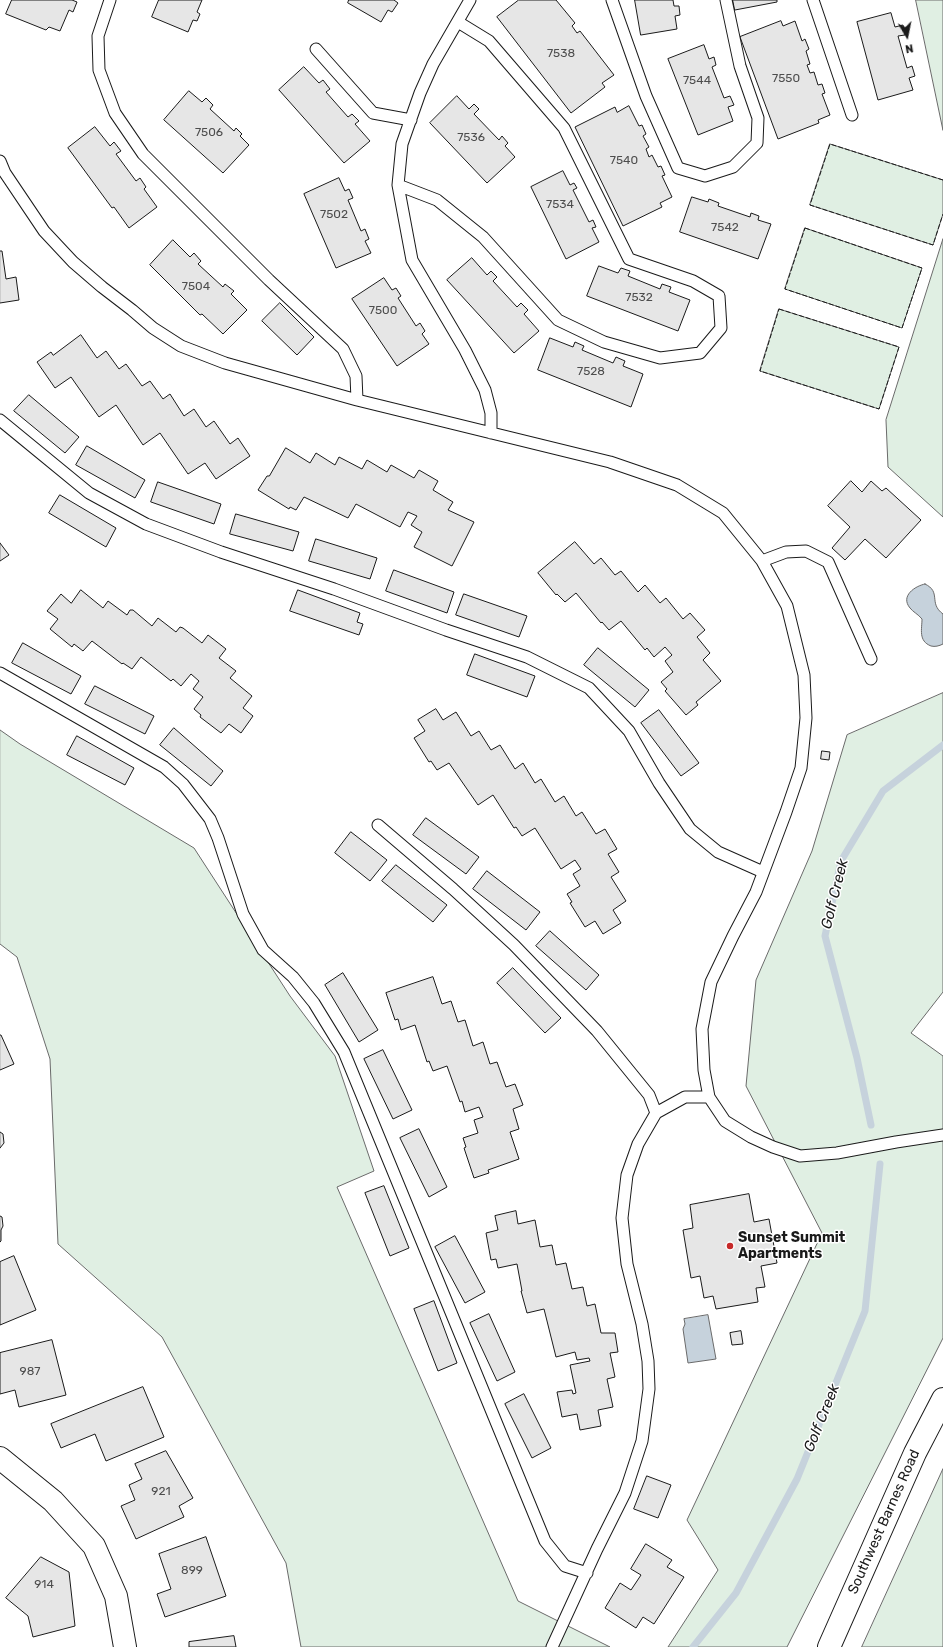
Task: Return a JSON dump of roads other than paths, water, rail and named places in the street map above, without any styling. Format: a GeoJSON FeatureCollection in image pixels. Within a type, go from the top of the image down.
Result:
{"type":"FeatureCollection","features":[{"type":"Feature","properties":{"kind":"main road","name":"Southwest Barnes Road"},"geometry":{"type":"LineString","coordinates":[[829,1647],[915,1453],[943,1399]]}},
{"type":"Feature","properties":{"kind":"main road"},"geometry":{"type":"LineString","coordinates":[[0,1458],[53,1501],[94,1546],[116,1596],[125,1647]]}},
{"type":"Feature","properties":{"kind":"lane"},"geometry":{"type":"LineString","coordinates":[[110,0],[98,36],[99,70],[115,113],[143,154],[269,280],[343,349],[356,376],[357,400]]}},
{"type":"Feature","properties":{"kind":"lane"},"geometry":{"type":"LineString","coordinates":[[470,0],[433,64],[420,94],[402,144],[398,185],[412,260],[465,350],[485,390],[491,413],[491,434]]}},
{"type":"Feature","properties":{"kind":"lane"},"geometry":{"type":"LineString","coordinates":[[612,0],[646,96],[678,168],[705,176],[733,167],[757,143],[758,118],[740,66],[726,0]]}},
{"type":"Feature","properties":{"kind":"lane"},"geometry":{"type":"LineString","coordinates":[[813,0],[852,115]]}},
{"type":"Feature","properties":{"kind":"lane"},"geometry":{"type":"LineString","coordinates":[[398,185],[437,200],[483,237],[558,320],[604,342],[660,358],[700,353],[721,328],[719,296],[693,281],[629,258],[564,128],[489,41],[458,22]]}},
{"type":"Feature","properties":{"kind":"lane"},"geometry":{"type":"LineString","coordinates":[[316,49],[373,113],[411,120]]}},
{"type":"Feature","properties":{"kind":"lane"},"geometry":{"type":"LineString","coordinates":[[0,161],[5,173],[44,231],[79,267],[153,328],[181,346],[225,363],[357,400],[610,462],[677,485],[723,513],[762,561],[787,606],[804,675],[806,718],[801,768],[786,812],[756,892],[732,936],[711,982],[702,1029],[704,1070],[709,1097],[725,1121],[751,1137],[773,1147],[800,1156],[837,1153],[943,1135]]}},
{"type":"Feature","properties":{"kind":"lane"},"geometry":{"type":"LineString","coordinates":[[0,420],[89,493],[146,524],[221,552],[334,589],[446,630],[527,657],[589,688],[629,731],[659,783],[690,829],[718,852],[763,872]]}},
{"type":"Feature","properties":{"kind":"lane"},"geometry":{"type":"LineString","coordinates":[[762,561],[786,552],[806,551],[828,562],[871,659]]}},
{"type":"Feature","properties":{"kind":"lane"},"geometry":{"type":"LineString","coordinates":[[0,673],[164,767],[183,784],[210,819],[218,838],[243,914],[253,933],[263,950],[293,977],[314,1003],[344,1052],[545,1541],[565,1566],[587,1573]]}},
{"type":"Feature","properties":{"kind":"lane"},"geometry":{"type":"LineString","coordinates":[[378,825],[454,889],[514,945],[597,1031],[649,1094],[656,1113]]}},
{"type":"Feature","properties":{"kind":"lane"},"geometry":{"type":"LineString","coordinates":[[552,1647],[625,1493],[642,1441],[649,1389],[648,1362],[642,1324],[627,1264],[622,1218],[629,1168],[638,1144],[656,1113],[685,1097],[709,1097]]}},
{"type":"Feature","properties":{"kind":"waterway","name":"Golf Creek"},"geometry":{"type":"LineString","coordinates":[[871,1125],[857,1058],[825,936],[841,861],[883,791],[943,745]]}},
{"type":"Feature","properties":{"kind":"waterway","name":"Golf Creek"},"geometry":{"type":"LineString","coordinates":[[693,1647],[736,1593],[797,1479],[865,1311],[880,1164]]}},
{"type":"Feature","properties":{"kind":"place","name":"Sunset Summit Apartments"},"geometry":{"type":"Point","coordinates":[730,1246]}}]}
